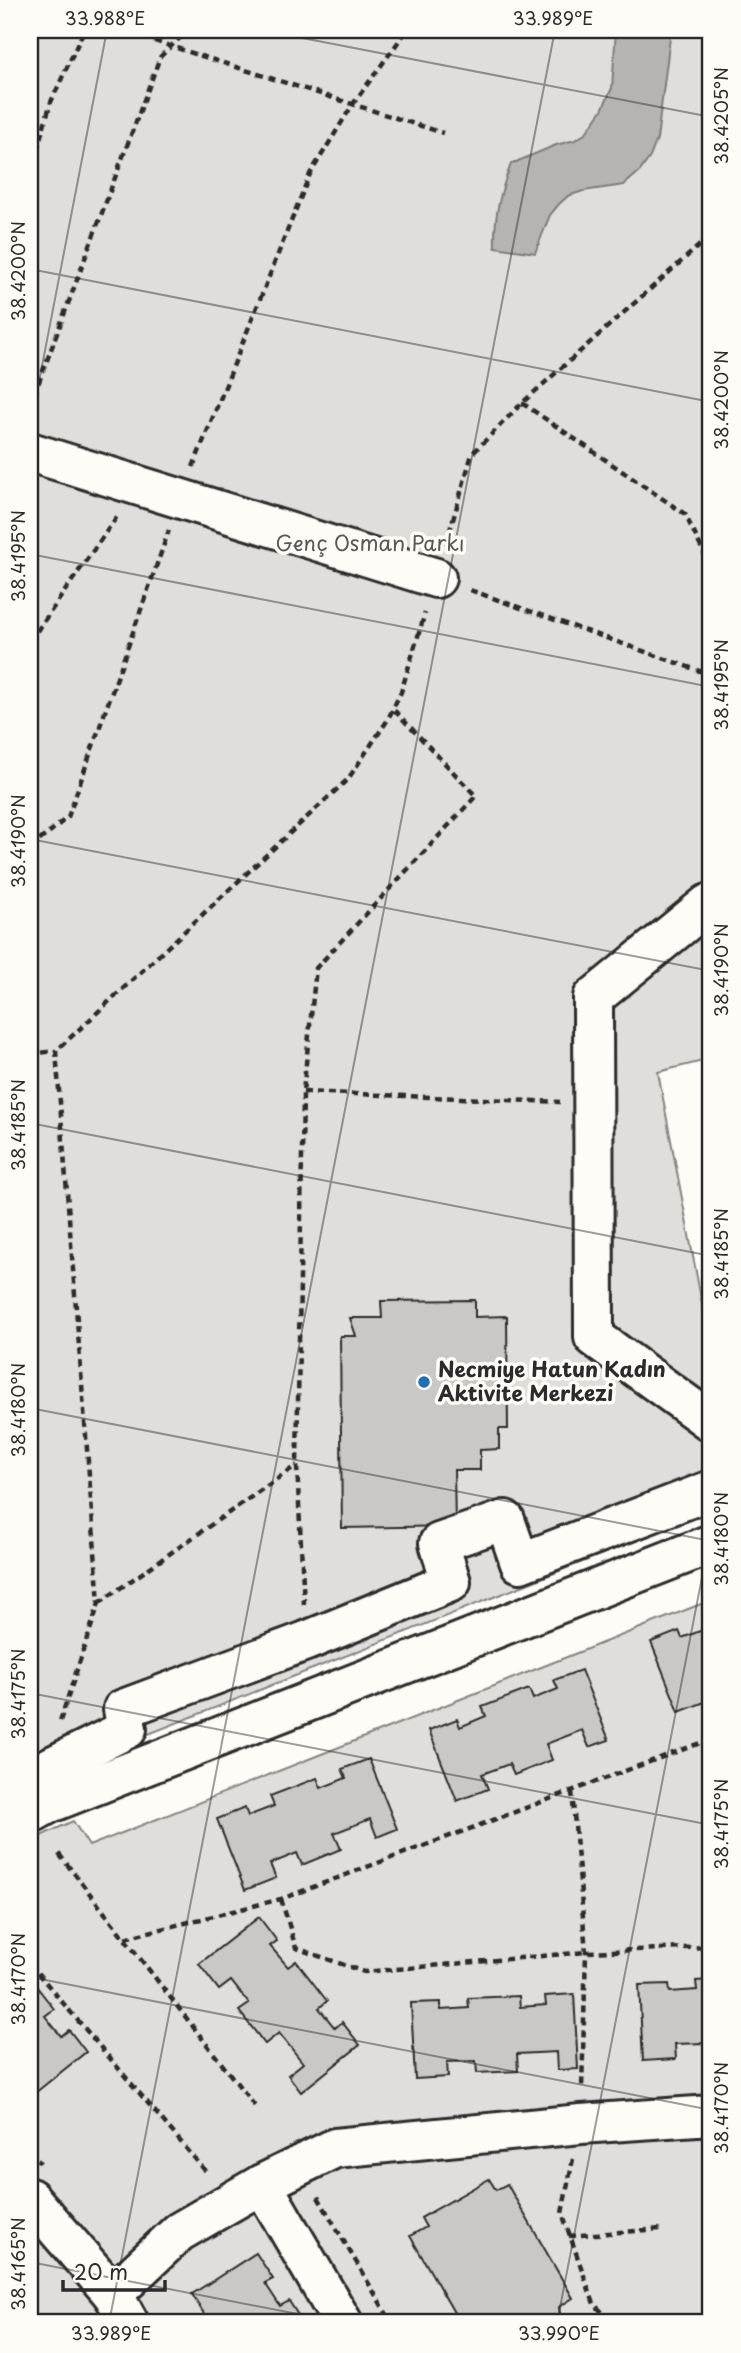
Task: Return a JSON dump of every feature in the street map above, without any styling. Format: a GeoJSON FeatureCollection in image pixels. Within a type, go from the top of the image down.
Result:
{"type":"FeatureCollection","features":[{"type":"Feature","properties":{"kind":"street"},"geometry":{"type":"LineString","coordinates":[[30,452],[436,578]]}},
{"type":"Feature","properties":{"kind":"street"},"geometry":{"type":"LineString","coordinates":[[711,903],[593,998],[592,1104],[594,1337],[711,1422]]}},
{"type":"Feature","properties":{"kind":"street"},"geometry":{"type":"LineString","coordinates":[[37,1773],[127,1729],[123,1709],[306,1641],[450,1582],[439,1543],[505,1521],[520,1563],[711,1490]]}},
{"type":"Feature","properties":{"kind":"street"},"geometry":{"type":"LineString","coordinates":[[30,1814],[50,1803],[711,1544]]}},
{"type":"Feature","properties":{"kind":"street"},"geometry":{"type":"LineString","coordinates":[[30,2198],[121,2309],[179,2232],[262,2184],[335,2148],[581,2124],[711,2115]]}},
{"type":"Feature","properties":{"kind":"street"},"geometry":{"type":"LineString","coordinates":[[262,2184],[343,2323]]}},
{"type":"Feature","properties":{"kind":"path"},"geometry":{"type":"LineString","coordinates":[[30,173],[51,102],[84,30]]}},
{"type":"Feature","properties":{"kind":"path"},"geometry":{"type":"LineString","coordinates":[[120,30],[443,133]]}},
{"type":"Feature","properties":{"kind":"path"},"geometry":{"type":"LineString","coordinates":[[30,406],[160,57],[188,30]]}},
{"type":"Feature","properties":{"kind":"path"},"geometry":{"type":"LineString","coordinates":[[30,848],[68,817],[181,498],[310,174],[353,104],[407,30]]}},
{"type":"Feature","properties":{"kind":"path"},"geometry":{"type":"LineString","coordinates":[[30,1054],[56,1051],[348,779],[401,692],[472,454],[522,403],[711,235]]}},
{"type":"Feature","properties":{"kind":"path"},"geometry":{"type":"LineString","coordinates":[[522,403],[685,514],[711,568]]}},
{"type":"Feature","properties":{"kind":"path"},"geometry":{"type":"LineString","coordinates":[[30,640],[139,485]]}},
{"type":"Feature","properties":{"kind":"path"},"geometry":{"type":"LineString","coordinates":[[436,578],[711,675]]}},
{"type":"Feature","properties":{"kind":"path"},"geometry":{"type":"LineString","coordinates":[[306,1641],[297,1465],[303,1092],[316,968],[475,796],[393,709]]}},
{"type":"Feature","properties":{"kind":"path"},"geometry":{"type":"LineString","coordinates":[[37,1773],[99,1603],[56,1051]]}},
{"type":"Feature","properties":{"kind":"path"},"geometry":{"type":"LineString","coordinates":[[303,1092],[592,1104]]}},
{"type":"Feature","properties":{"kind":"path"},"geometry":{"type":"LineString","coordinates":[[99,1603],[297,1465]]}},
{"type":"Feature","properties":{"kind":"path"},"geometry":{"type":"LineString","coordinates":[[125,1938],[281,1899],[711,1739]]}},
{"type":"Feature","properties":{"kind":"path"},"geometry":{"type":"LineString","coordinates":[[572,1791],[586,1952],[581,2124],[562,2213],[594,2304],[611,2321],[623,2323]]}},
{"type":"Feature","properties":{"kind":"path"},"geometry":{"type":"LineString","coordinates":[[59,1854],[257,2109]]}},
{"type":"Feature","properties":{"kind":"path"},"geometry":{"type":"LineString","coordinates":[[281,1899],[296,1948],[364,1972],[586,1952],[711,1947]]}},
{"type":"Feature","properties":{"kind":"path"},"geometry":{"type":"LineString","coordinates":[[30,1964],[211,2177]]}},
{"type":"Feature","properties":{"kind":"path"},"geometry":{"type":"LineString","coordinates":[[300,2165],[392,2323]]}},
{"type":"Feature","properties":{"kind":"path"},"geometry":{"type":"LineString","coordinates":[[569,2236],[661,2229]]}},
{"type":"Feature","properties":{"kind":"green space","name":"Genç Osman Parkı"},"geometry":{"type":"Polygon","coordinates":[[[30,30],[711,30],[711,1059],[658,1072],[711,1351],[711,1511],[93,1756],[30,1793],[30,30]]]}},
{"type":"Feature","properties":{"kind":"green space"},"geometry":{"type":"Polygon","coordinates":[[[711,1600],[711,2323],[30,2323],[30,1841],[73,1821],[89,1846],[711,1600]]]}},
{"type":"Feature","properties":{"kind":"shaded area"},"geometry":{"type":"Polygon","coordinates":[[[616,30],[671,30],[657,139],[650,157],[640,171],[624,185],[568,196],[550,215],[535,253],[495,247],[499,205],[511,164],[575,140],[585,134],[602,110],[612,88],[616,30]]]}},
{"type":"Feature","properties":{"kind":"building","name":"Necmiye Hatun Kadın Aktivite Merkezi"},"geometry":{"type":"Polygon","coordinates":[[[475,1300],[475,1317],[507,1316],[508,1429],[499,1429],[499,1449],[480,1450],[480,1470],[454,1470],[455,1526],[342,1528],[340,1336],[356,1336],[350,1318],[382,1318],[381,1301],[475,1300]]]}},
{"type":"Feature","properties":{"kind":"building"},"geometry":{"type":"Polygon","coordinates":[[[711,1616],[711,1683],[704,1686],[710,1700],[679,1712],[651,1642],[679,1631],[682,1638],[708,1628],[704,1619],[711,1616]]]}},
{"type":"Feature","properties":{"kind":"building"},"geometry":{"type":"Polygon","coordinates":[[[581,1670],[609,1740],[589,1747],[582,1730],[546,1744],[552,1760],[514,1775],[509,1764],[482,1774],[488,1789],[457,1801],[429,1730],[457,1719],[460,1727],[486,1716],[482,1707],[529,1689],[533,1699],[558,1689],[554,1680],[581,1670]]]}},
{"type":"Feature","properties":{"kind":"building"},"geometry":{"type":"Polygon","coordinates":[[[369,1759],[397,1829],[377,1837],[370,1819],[334,1833],[341,1849],[302,1865],[297,1853],[270,1864],[276,1878],[245,1890],[217,1819],[245,1808],[248,1816],[274,1806],[270,1796],[317,1778],[321,1788],[346,1778],[342,1769],[369,1759]]]}},
{"type":"Feature","properties":{"kind":"building"},"geometry":{"type":"Polygon","coordinates":[[[259,1917],[277,1941],[270,1946],[288,1967],[296,1961],[327,2001],[319,2008],[335,2028],[342,2022],[360,2045],[301,2092],[288,2075],[303,2063],[279,2033],[265,2044],[239,2011],[249,2004],[231,1981],[219,1990],[199,1964],[259,1917]]]}},
{"type":"Feature","properties":{"kind":"building"},"geometry":{"type":"Polygon","coordinates":[[[30,1978],[54,2009],[45,2016],[61,2036],[69,2030],[86,2052],[30,2097],[30,1978]]]}},
{"type":"Feature","properties":{"kind":"building"},"geometry":{"type":"Polygon","coordinates":[[[711,1980],[711,2055],[705,2055],[704,2043],[675,2044],[676,2059],[643,2061],[639,1985],[669,1984],[670,1992],[697,1990],[696,1981],[711,1980]]]}},
{"type":"Feature","properties":{"kind":"building"},"geometry":{"type":"Polygon","coordinates":[[[574,1994],[578,2069],[557,2070],[556,2052],[517,2054],[518,2071],[477,2073],[476,2061],[447,2062],[448,2077],[415,2079],[411,2003],[441,2002],[441,2010],[469,2008],[468,1998],[519,1996],[520,2007],[546,2005],[545,1996],[574,1994]]]}},
{"type":"Feature","properties":{"kind":"building"},"geometry":{"type":"Polygon","coordinates":[[[489,2179],[496,2190],[507,2184],[573,2298],[559,2307],[561,2320],[555,2323],[460,2323],[410,2236],[426,2227],[421,2218],[489,2179]]]}},
{"type":"Feature","properties":{"kind":"building"},"geometry":{"type":"Polygon","coordinates":[[[256,2253],[273,2279],[265,2283],[280,2306],[289,2301],[303,2323],[228,2323],[222,2314],[209,2322],[192,2294],[256,2253]]]}},
{"type":"Feature","properties":{"kind":"place","name":"Necmiye Hatun Kadın Aktivite Merkezi"},"geometry":{"type":"Point","coordinates":[424,1382]}}]}
